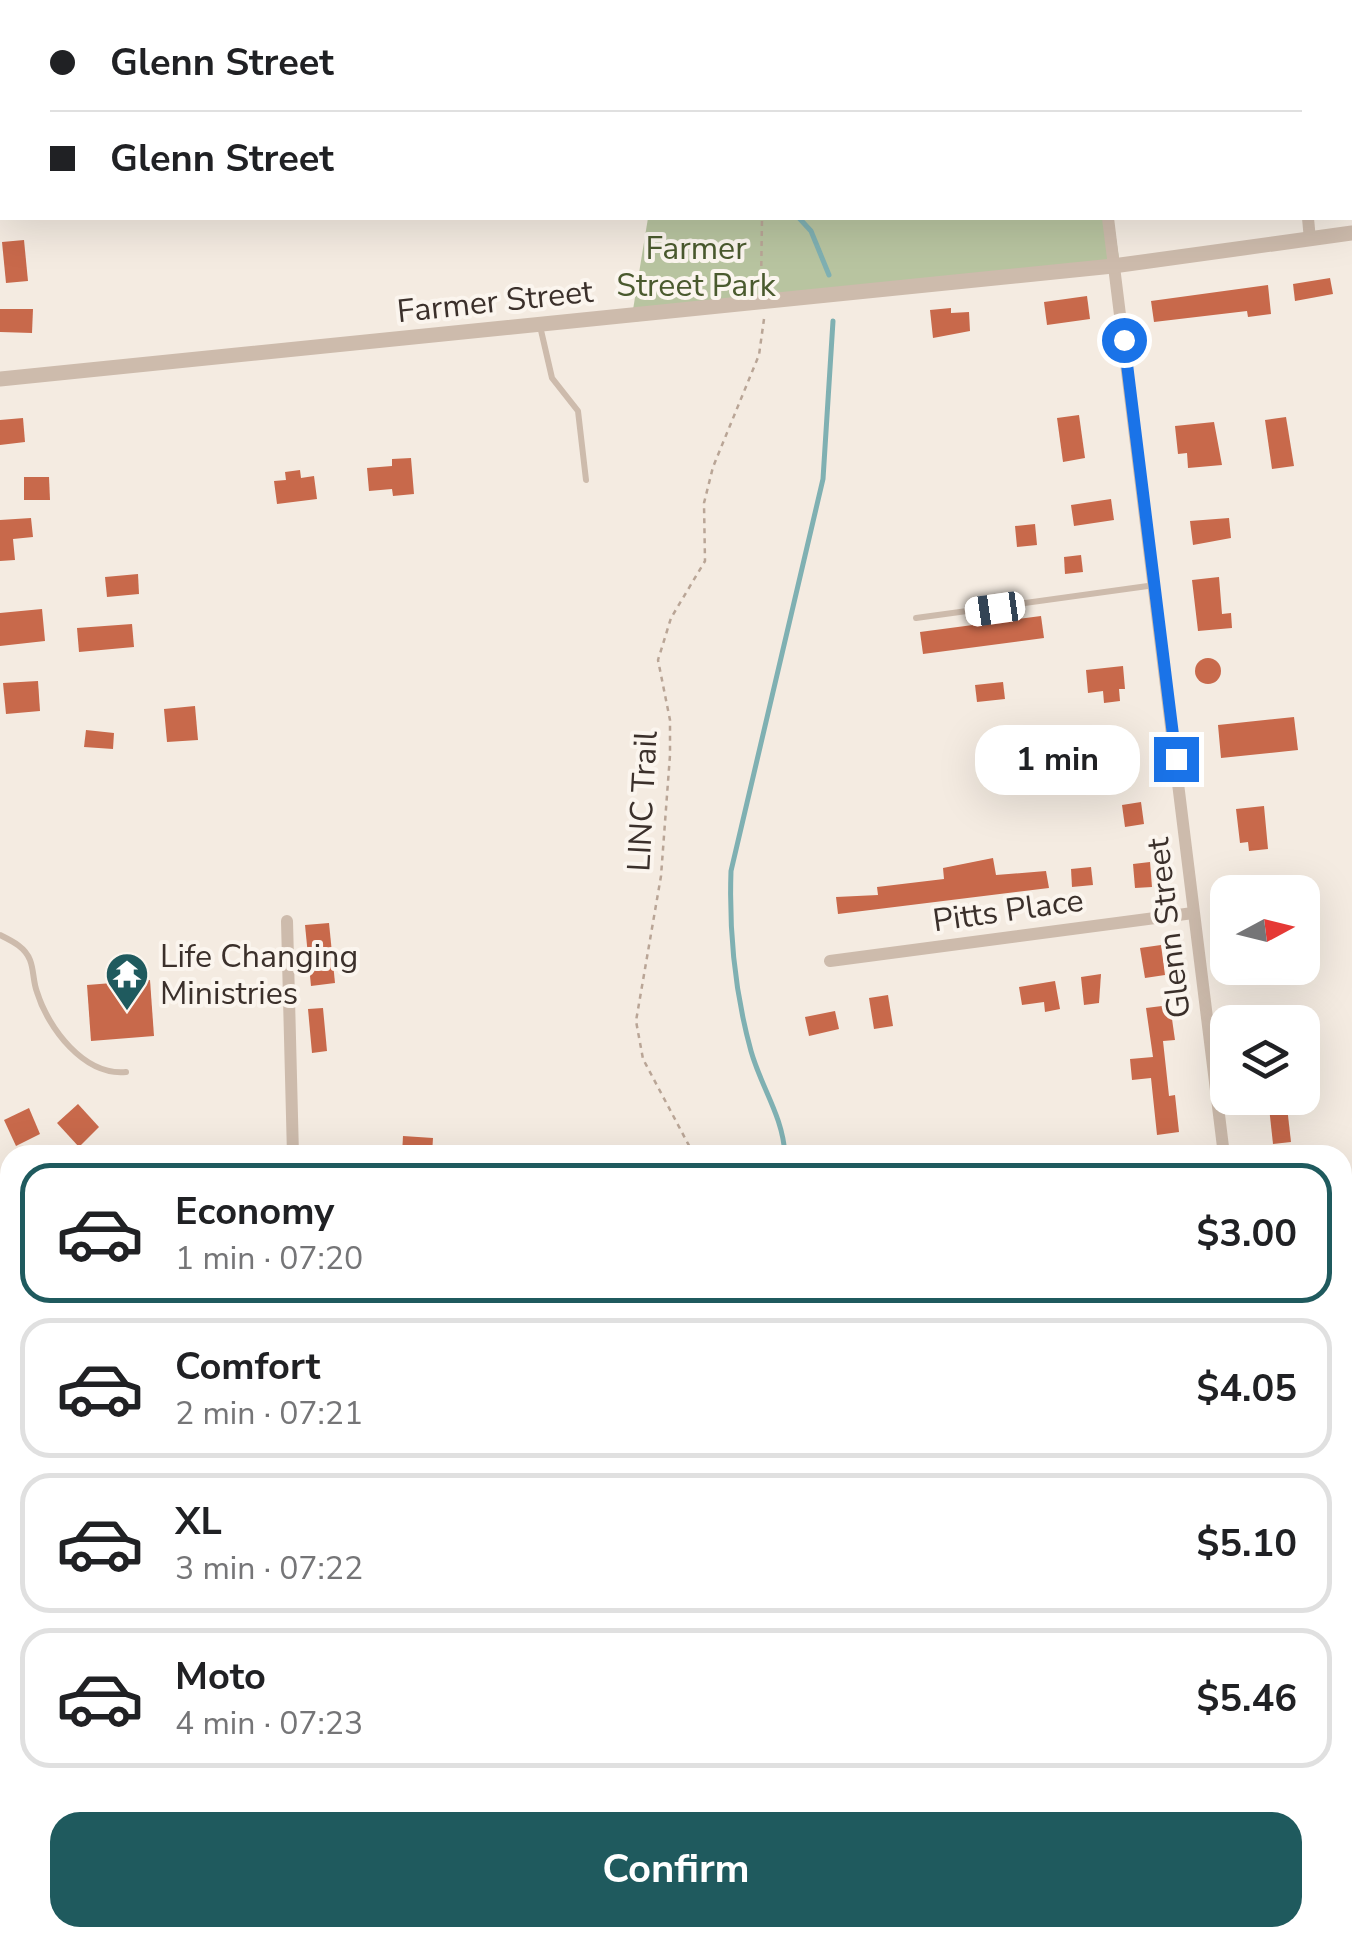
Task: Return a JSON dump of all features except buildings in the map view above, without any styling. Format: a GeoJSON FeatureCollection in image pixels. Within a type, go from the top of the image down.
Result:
{"type":"FeatureCollection","features":[{"type":"Feature","properties":{"kind":"street","name":"Glenn Street"},"geometry":{"type":"LineString","coordinates":[[1108,220],[1223,1145]]}},
{"type":"Feature","properties":{"kind":"street"},"geometry":{"type":"LineString","coordinates":[[1308,220],[1310,240]]}},
{"type":"Feature","properties":{"kind":"street","name":"Farmer Street"},"geometry":{"type":"LineString","coordinates":[[0,379],[1113,266],[1352,233]]}},
{"type":"Feature","properties":{"kind":"street","name":"Pitts Place"},"geometry":{"type":"LineString","coordinates":[[830,962],[1194,914]]}},
{"type":"Feature","properties":{"kind":"street"},"geometry":{"type":"LineString","coordinates":[[287,921],[293,1145]]}},
{"type":"Feature","properties":{"kind":"lane"},"geometry":{"type":"LineString","coordinates":[[540,324],[552,378],[578,411],[586,480]]}},
{"type":"Feature","properties":{"kind":"lane"},"geometry":{"type":"LineString","coordinates":[[916,618],[1156,584]]}},
{"type":"Feature","properties":{"kind":"lane"},"geometry":{"type":"LineString","coordinates":[[0,936],[18,943],[30,960],[46,1016],[76,1053],[109,1074],[126,1072]]}},
{"type":"Feature","properties":{"kind":"path","name":"LINC Trail"},"geometry":{"type":"LineString","coordinates":[[689,1145],[644,1059],[636,1021],[661,876],[670,755],[670,720],[658,660],[671,618],[706,561],[704,502],[713,467],[758,355],[763,302],[762,220]]}},
{"type":"Feature","properties":{"kind":"green space","name":"Farmer Street Park"},"geometry":{"type":"Polygon","coordinates":[[[648,220],[1113,220],[1120,265],[631,322],[648,220]]]}},
{"type":"Feature","properties":{"kind":"waterway"},"geometry":{"type":"LineString","coordinates":[[801,220],[811,231],[829,275]]}},
{"type":"Feature","properties":{"kind":"waterway"},"geometry":{"type":"LineString","coordinates":[[784,1145],[745,1029],[732,939],[731,871],[823,479],[833,321]]}},
{"type":"Feature","properties":{"kind":"place","name":"Life Changing Ministries"},"geometry":{"type":"Point","coordinates":[127,1012]}},
{"type":"Feature","properties":{"kind":"route"},"geometry":{"type":"LineString","coordinates":[[1124,340],[1176,759]]}}]}
